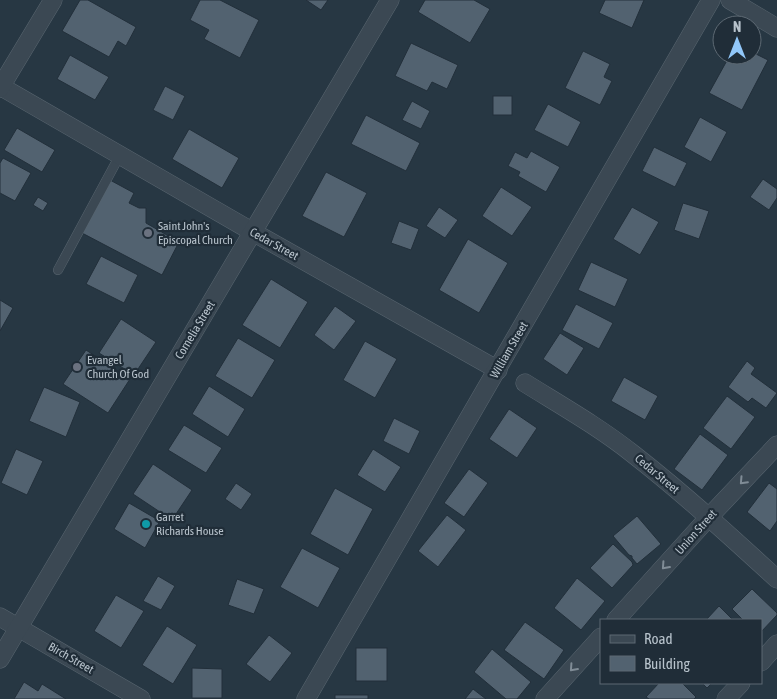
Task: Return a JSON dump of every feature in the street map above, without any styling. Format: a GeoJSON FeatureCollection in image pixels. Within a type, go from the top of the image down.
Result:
{"type":"FeatureCollection","features":[{"type":"Feature","properties":{"kind":"street"},"geometry":{"type":"LineString","coordinates":[[0,86],[53,0]]}},
{"type":"Feature","properties":{"kind":"street","name":"Cornelia Street"},"geometry":{"type":"LineString","coordinates":[[0,659],[390,0]]}},
{"type":"Feature","properties":{"kind":"street","name":"William Street"},"geometry":{"type":"LineString","coordinates":[[306,699],[711,0]]}},
{"type":"Feature","properties":{"kind":"street"},"geometry":{"type":"LineString","coordinates":[[730,0],[777,28]]}},
{"type":"Feature","properties":{"kind":"street","name":"Cedar Street"},"geometry":{"type":"LineString","coordinates":[[0,86],[498,370]]}},
{"type":"Feature","properties":{"kind":"street","name":"Cedar Street"},"geometry":{"type":"LineString","coordinates":[[525,383],[591,423],[619,444],[709,517],[777,579]]}},
{"type":"Feature","properties":{"kind":"street","name":"Union Street"},"geometry":{"type":"LineString","coordinates":[[617,619],[777,445]]}},
{"type":"Feature","properties":{"kind":"street","name":"Birch Street"},"geometry":{"type":"LineString","coordinates":[[0,617],[142,699]]}},
{"type":"Feature","properties":{"kind":"street"},"geometry":{"type":"LineString","coordinates":[[545,699],[600,638]]}},
{"type":"Feature","properties":{"kind":"street"},"geometry":{"type":"LineString","coordinates":[[762,661],[777,644]]}},
{"type":"Feature","properties":{"kind":"street"},"geometry":{"type":"LineString","coordinates":[[726,699],[740,684]]}},
{"type":"Feature","properties":{"kind":"lane"},"geometry":{"type":"LineString","coordinates":[[58,270],[120,155]]}},
{"type":"Feature","properties":{"kind":"building"},"geometry":{"type":"Polygon","coordinates":[[[80,0],[88,0],[136,27],[126,46],[118,41],[109,57],[62,31],[80,0]]]}},
{"type":"Feature","properties":{"kind":"building"},"geometry":{"type":"Polygon","coordinates":[[[200,0],[220,0],[259,20],[240,58],[204,39],[209,30],[190,20],[200,0]]]}},
{"type":"Feature","properties":{"kind":"building"},"geometry":{"type":"Polygon","coordinates":[[[306,0],[328,0],[321,10],[306,0]]]}},
{"type":"Feature","properties":{"kind":"building"},"geometry":{"type":"Polygon","coordinates":[[[425,0],[474,0],[490,9],[470,43],[418,12],[425,0]]]}},
{"type":"Feature","properties":{"kind":"building"},"geometry":{"type":"Polygon","coordinates":[[[605,0],[644,0],[632,28],[599,13],[605,0]]]}},
{"type":"Feature","properties":{"kind":"building"},"geometry":{"type":"Polygon","coordinates":[[[411,43],[458,65],[447,89],[432,82],[427,91],[395,76],[411,43]]]}},
{"type":"Feature","properties":{"kind":"building"},"geometry":{"type":"Polygon","coordinates":[[[583,51],[610,64],[604,77],[612,81],[600,105],[565,88],[583,51]]]}},
{"type":"Feature","properties":{"kind":"building"},"geometry":{"type":"Polygon","coordinates":[[[70,55],[109,77],[95,100],[57,79],[70,55]]]}},
{"type":"Feature","properties":{"kind":"building"},"geometry":{"type":"Polygon","coordinates":[[[762,57],[768,60],[742,110],[709,93],[724,65],[762,65],[762,57]]]}},
{"type":"Feature","properties":{"kind":"building"},"geometry":{"type":"Polygon","coordinates":[[[165,86],[185,96],[173,120],[153,110],[165,86]]]}},
{"type":"Feature","properties":{"kind":"building"},"geometry":{"type":"Polygon","coordinates":[[[493,96],[512,96],[512,115],[493,115],[493,96]]]}},
{"type":"Feature","properties":{"kind":"building"},"geometry":{"type":"Polygon","coordinates":[[[412,101],[430,111],[421,129],[402,120],[412,101]]]}},
{"type":"Feature","properties":{"kind":"building"},"geometry":{"type":"Polygon","coordinates":[[[548,104],[581,122],[568,147],[534,130],[548,104]]]}},
{"type":"Feature","properties":{"kind":"building"},"geometry":{"type":"Polygon","coordinates":[[[366,115],[420,143],[406,171],[351,144],[366,115]]]}},
{"type":"Feature","properties":{"kind":"building"},"geometry":{"type":"Polygon","coordinates":[[[700,117],[727,132],[711,162],[684,147],[700,117]]]}},
{"type":"Feature","properties":{"kind":"building"},"geometry":{"type":"Polygon","coordinates":[[[17,128],[55,150],[42,172],[4,150],[17,128]]]}},
{"type":"Feature","properties":{"kind":"building"},"geometry":{"type":"Polygon","coordinates":[[[189,129],[239,158],[222,188],[172,159],[189,129]]]}},
{"type":"Feature","properties":{"kind":"building"},"geometry":{"type":"Polygon","coordinates":[[[654,147],[687,163],[675,187],[642,171],[654,147]]]}},
{"type":"Feature","properties":{"kind":"building"},"geometry":{"type":"Polygon","coordinates":[[[531,151],[560,167],[546,192],[518,176],[520,172],[508,166],[515,152],[527,158],[531,151]]]}},
{"type":"Feature","properties":{"kind":"building"},"geometry":{"type":"Polygon","coordinates":[[[3,158],[31,173],[15,201],[0,193],[0,163],[3,158]]]}},
{"type":"Feature","properties":{"kind":"building"},"geometry":{"type":"Polygon","coordinates":[[[326,172],[367,193],[344,237],[302,216],[326,172]]]}},
{"type":"Feature","properties":{"kind":"building"},"geometry":{"type":"Polygon","coordinates":[[[763,179],[777,189],[777,198],[769,210],[750,197],[763,179]]]}},
{"type":"Feature","properties":{"kind":"building"},"geometry":{"type":"Polygon","coordinates":[[[110,180],[134,193],[129,203],[139,208],[146,208],[146,223],[179,242],[162,275],[82,233],[110,180]]]}},
{"type":"Feature","properties":{"kind":"building"},"geometry":{"type":"Polygon","coordinates":[[[501,187],[532,207],[512,236],[482,216],[501,187]]]}},
{"type":"Feature","properties":{"kind":"building"},"geometry":{"type":"Polygon","coordinates":[[[38,197],[48,203],[43,211],[33,205],[38,197]]]}},
{"type":"Feature","properties":{"kind":"building"},"geometry":{"type":"Polygon","coordinates":[[[683,203],[709,211],[699,239],[674,230],[683,203]]]}},
{"type":"Feature","properties":{"kind":"building"},"geometry":{"type":"Polygon","coordinates":[[[439,207],[458,220],[445,238],[426,226],[439,207]]]}},
{"type":"Feature","properties":{"kind":"building"},"geometry":{"type":"Polygon","coordinates":[[[632,207],[659,222],[640,255],[613,239],[632,207]]]}},
{"type":"Feature","properties":{"kind":"building"},"geometry":{"type":"Polygon","coordinates":[[[399,221],[419,229],[411,250],[391,243],[399,221]]]}},
{"type":"Feature","properties":{"kind":"building"},"geometry":{"type":"Polygon","coordinates":[[[468,239],[508,263],[479,313],[439,290],[468,239]]]}},
{"type":"Feature","properties":{"kind":"building"},"geometry":{"type":"Polygon","coordinates":[[[101,256],[138,275],[124,303],[86,284],[101,256]]]}},
{"type":"Feature","properties":{"kind":"building"},"geometry":{"type":"Polygon","coordinates":[[[591,262],[628,279],[615,307],[578,290],[591,262]]]}},
{"type":"Feature","properties":{"kind":"building"},"geometry":{"type":"Polygon","coordinates":[[[271,279],[308,302],[280,348],[242,325],[271,279]]]}},
{"type":"Feature","properties":{"kind":"building"},"geometry":{"type":"Polygon","coordinates":[[[0,300],[13,308],[0,331],[0,300]]]}},
{"type":"Feature","properties":{"kind":"building"},"geometry":{"type":"Polygon","coordinates":[[[576,304],[613,323],[599,349],[562,330],[576,304]]]}},
{"type":"Feature","properties":{"kind":"building"},"geometry":{"type":"Polygon","coordinates":[[[335,306],[356,321],[334,350],[314,335],[335,306]]]}},
{"type":"Feature","properties":{"kind":"building"},"geometry":{"type":"Polygon","coordinates":[[[121,319],[156,342],[134,375],[99,353],[121,319]]]}},
{"type":"Feature","properties":{"kind":"building"},"geometry":{"type":"Polygon","coordinates":[[[560,333],[584,348],[567,375],[543,359],[560,333]]]}},
{"type":"Feature","properties":{"kind":"building"},"geometry":{"type":"Polygon","coordinates":[[[238,338],[275,360],[252,398],[215,376],[238,338]]]}},
{"type":"Feature","properties":{"kind":"building"},"geometry":{"type":"Polygon","coordinates":[[[365,341],[397,359],[375,398],[343,380],[365,341]]]}},
{"type":"Feature","properties":{"kind":"building"},"geometry":{"type":"Polygon","coordinates":[[[86,350],[130,379],[108,413],[63,384],[86,350]]]}},
{"type":"Feature","properties":{"kind":"building"},"geometry":{"type":"Polygon","coordinates":[[[747,361],[755,368],[751,374],[777,393],[766,408],[752,398],[748,402],[728,387],[747,361]]]}},
{"type":"Feature","properties":{"kind":"building"},"geometry":{"type":"Polygon","coordinates":[[[624,377],[658,396],[645,420],[611,401],[624,377]]]}},
{"type":"Feature","properties":{"kind":"building"},"geometry":{"type":"Polygon","coordinates":[[[209,386],[245,409],[228,437],[192,414],[209,386]]]}},
{"type":"Feature","properties":{"kind":"building"},"geometry":{"type":"Polygon","coordinates":[[[44,387],[80,402],[66,437],[29,421],[44,387]]]}},
{"type":"Feature","properties":{"kind":"building"},"geometry":{"type":"Polygon","coordinates":[[[727,396],[755,417],[731,449],[703,428],[727,396]]]}},
{"type":"Feature","properties":{"kind":"building"},"geometry":{"type":"Polygon","coordinates":[[[509,409],[537,428],[517,458],[489,439],[509,409]]]}},
{"type":"Feature","properties":{"kind":"building"},"geometry":{"type":"Polygon","coordinates":[[[394,418],[420,431],[409,454],[383,441],[394,418]]]}},
{"type":"Feature","properties":{"kind":"building"},"geometry":{"type":"Polygon","coordinates":[[[184,425],[222,448],[206,473],[168,450],[184,425]]]}},
{"type":"Feature","properties":{"kind":"building"},"geometry":{"type":"Polygon","coordinates":[[[700,434],[728,455],[702,490],[674,469],[700,434]]]}},
{"type":"Feature","properties":{"kind":"building"},"geometry":{"type":"Polygon","coordinates":[[[16,449],[43,461],[27,495],[1,483],[16,449]]]}},
{"type":"Feature","properties":{"kind":"building"},"geometry":{"type":"Polygon","coordinates":[[[373,449],[401,467],[385,492],[357,475],[373,449]]]}},
{"type":"Feature","properties":{"kind":"building"},"geometry":{"type":"Polygon","coordinates":[[[153,464],[192,490],[172,520],[133,494],[153,464]]]}},
{"type":"Feature","properties":{"kind":"building"},"geometry":{"type":"Polygon","coordinates":[[[469,469],[488,483],[464,517],[444,503],[469,469]]]}},
{"type":"Feature","properties":{"kind":"building"},"geometry":{"type":"Polygon","coordinates":[[[236,483],[252,494],[241,510],[225,499],[236,483]]]}},
{"type":"Feature","properties":{"kind":"building"},"geometry":{"type":"Polygon","coordinates":[[[769,483],[777,489],[777,521],[770,531],[747,512],[769,483]]]}},
{"type":"Feature","properties":{"kind":"building"},"geometry":{"type":"Polygon","coordinates":[[[335,488],[373,509],[348,555],[310,534],[335,488]]]}},
{"type":"Feature","properties":{"kind":"building"},"geometry":{"type":"Polygon","coordinates":[[[129,503],[160,521],[145,548],[114,529],[129,503]]]}},
{"type":"Feature","properties":{"kind":"building"},"geometry":{"type":"Polygon","coordinates":[[[447,515],[466,530],[438,567],[418,551],[447,515]]]}},
{"type":"Feature","properties":{"kind":"building"},"geometry":{"type":"Polygon","coordinates":[[[637,516],[661,544],[637,564],[613,536],[637,516]]]}},
{"type":"Feature","properties":{"kind":"building"},"geometry":{"type":"Polygon","coordinates":[[[613,544],[633,565],[612,588],[590,568],[613,544]]]}},
{"type":"Feature","properties":{"kind":"building"},"geometry":{"type":"Polygon","coordinates":[[[302,548],[340,568],[318,608],[280,587],[302,548]]]}},
{"type":"Feature","properties":{"kind":"building"},"geometry":{"type":"Polygon","coordinates":[[[158,576],[175,586],[161,610],[143,601],[158,576]]]}},
{"type":"Feature","properties":{"kind":"building"},"geometry":{"type":"Polygon","coordinates":[[[577,578],[605,601],[581,630],[554,608],[577,578]]]}},
{"type":"Feature","properties":{"kind":"building"},"geometry":{"type":"Polygon","coordinates":[[[237,579],[264,589],[254,614],[228,605],[237,579]]]}},
{"type":"Feature","properties":{"kind":"building"},"geometry":{"type":"Polygon","coordinates":[[[752,589],[777,615],[762,631],[762,619],[742,619],[732,609],[752,589]]]}},
{"type":"Feature","properties":{"kind":"building"},"geometry":{"type":"Polygon","coordinates":[[[116,595],[144,611],[121,648],[94,631],[116,595]]]}},
{"type":"Feature","properties":{"kind":"building"},"geometry":{"type":"Polygon","coordinates":[[[719,606],[732,619],[707,619],[719,606]]]}},
{"type":"Feature","properties":{"kind":"building"},"geometry":{"type":"Polygon","coordinates":[[[525,622],[564,650],[544,679],[504,650],[525,622]]]}},
{"type":"Feature","properties":{"kind":"building"},"geometry":{"type":"Polygon","coordinates":[[[167,626],[197,645],[173,684],[142,665],[167,626]]]}},
{"type":"Feature","properties":{"kind":"building"},"geometry":{"type":"Polygon","coordinates":[[[269,635],[292,653],[270,682],[246,664],[269,635]]]}},
{"type":"Feature","properties":{"kind":"building"},"geometry":{"type":"Polygon","coordinates":[[[356,648],[387,648],[387,681],[356,681],[356,648]]]}},
{"type":"Feature","properties":{"kind":"building"},"geometry":{"type":"Polygon","coordinates":[[[492,649],[531,682],[517,699],[506,699],[474,672],[492,649]]]}},
{"type":"Feature","properties":{"kind":"building"},"geometry":{"type":"Polygon","coordinates":[[[192,668],[222,669],[222,698],[192,698],[192,668]]]}},
{"type":"Feature","properties":{"kind":"building"},"geometry":{"type":"Polygon","coordinates":[[[24,682],[38,691],[42,684],[66,699],[14,699],[24,682]]]}},
{"type":"Feature","properties":{"kind":"building"},"geometry":{"type":"Polygon","coordinates":[[[658,684],[683,684],[696,697],[694,699],[649,699],[646,697],[658,684]]]}},
{"type":"Feature","properties":{"kind":"building"},"geometry":{"type":"Polygon","coordinates":[[[703,684],[711,684],[707,688],[703,684]]]}},
{"type":"Feature","properties":{"kind":"building"},"geometry":{"type":"Polygon","coordinates":[[[473,689],[486,699],[465,699],[473,689]]]}},
{"type":"Feature","properties":{"kind":"building"},"geometry":{"type":"Polygon","coordinates":[[[335,695],[368,695],[368,699],[335,699],[335,695]]]}},
{"type":"Feature","properties":{"kind":"place","name":"Saint John's Episcopal Church"},"geometry":{"type":"Point","coordinates":[148,233]}},
{"type":"Feature","properties":{"kind":"place","name":"Evangel Church Of God"},"geometry":{"type":"Point","coordinates":[77,367]}},
{"type":"Feature","properties":{"kind":"place","name":"Garret Richards House"},"geometry":{"type":"Point","coordinates":[146,524]}}]}
